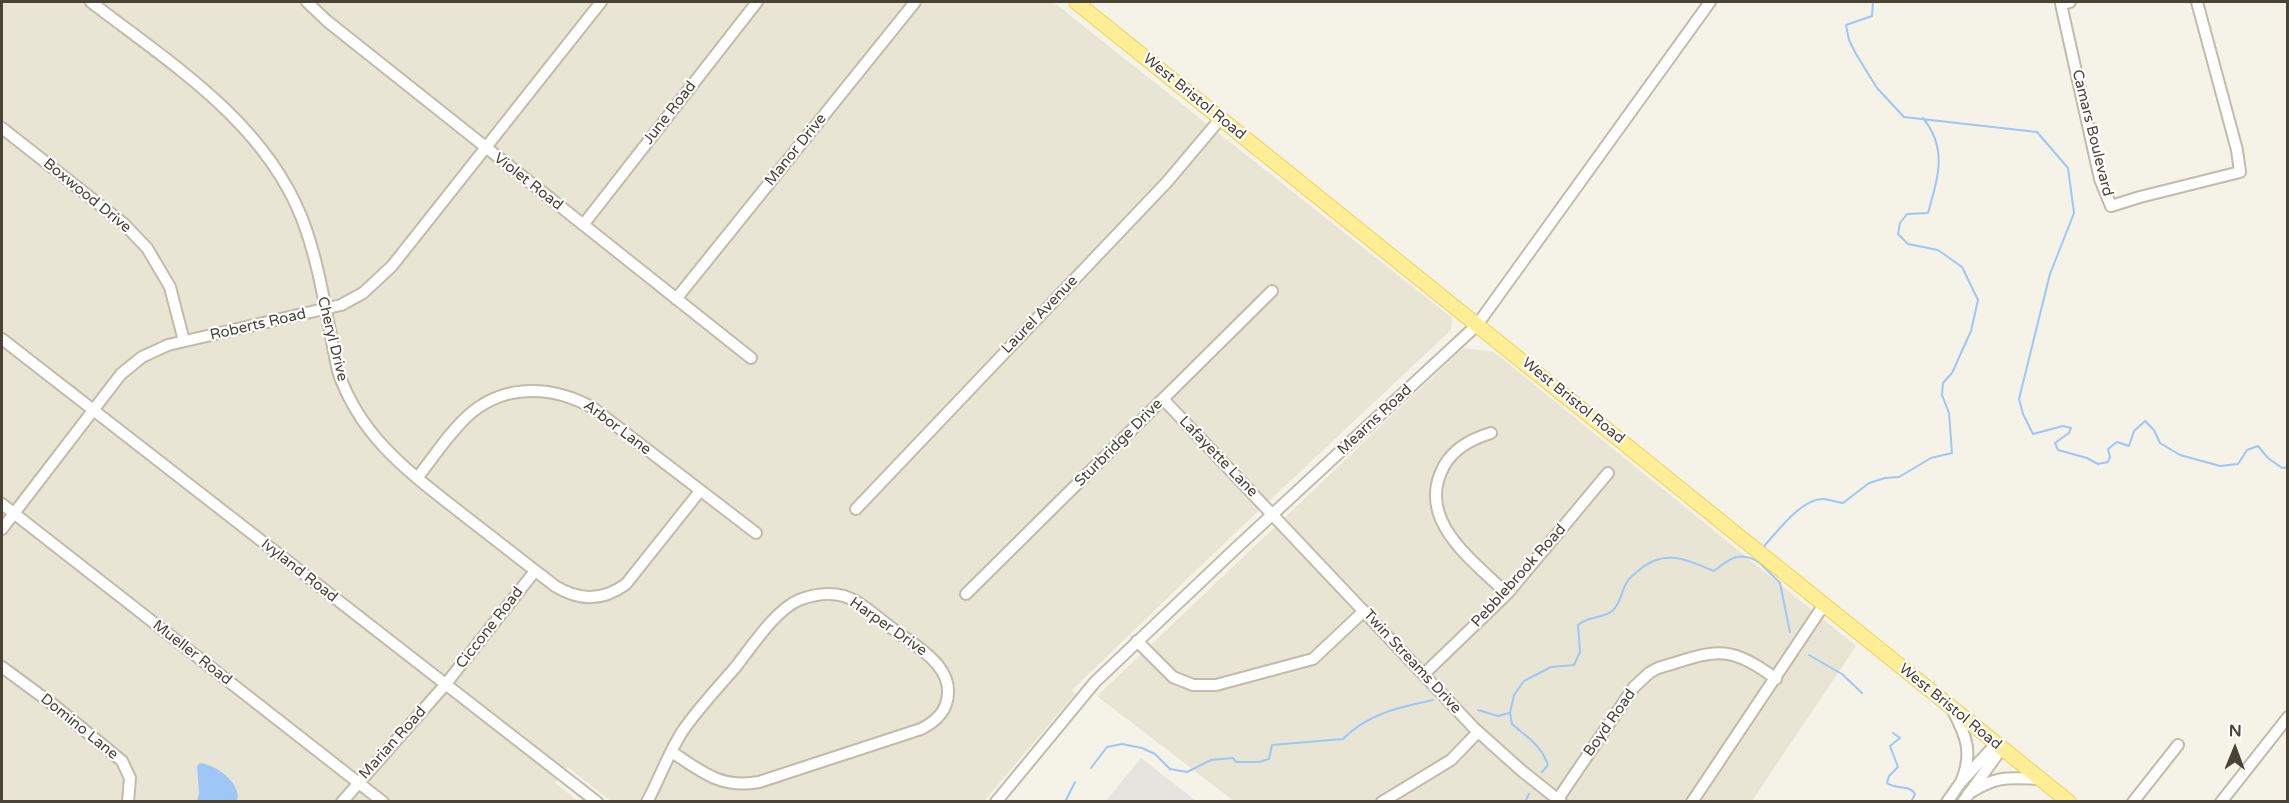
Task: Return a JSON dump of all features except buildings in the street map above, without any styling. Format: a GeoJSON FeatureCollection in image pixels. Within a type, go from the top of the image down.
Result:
{"type":"FeatureCollection","features":[{"type":"Feature","properties":{"kind":"main road","name":"West Bristol Road"},"geometry":{"type":"LineString","coordinates":[[1076,2],[1823,606],[2069,801]]}},
{"type":"Feature","properties":{"kind":"street","name":"Cheryl Drive"},"geometry":{"type":"LineString","coordinates":[[91,2],[209,94],[258,143],[281,177],[301,216],[312,249],[338,371],[351,401],[386,452],[417,478],[555,586],[576,596],[596,597],[617,591],[634,575],[700,491]]}},
{"type":"Feature","properties":{"kind":"street","name":"Violet Road"},"geometry":{"type":"LineString","coordinates":[[308,2],[327,21],[752,358]]}},
{"type":"Feature","properties":{"kind":"street","name":"Roberts Road"},"geometry":{"type":"LineString","coordinates":[[2,529],[129,367],[154,350],[324,309],[351,300],[370,288],[601,2]]}},
{"type":"Feature","properties":{"kind":"street","name":"June Road"},"geometry":{"type":"LineString","coordinates":[[583,225],[757,2]]}},
{"type":"Feature","properties":{"kind":"street","name":"Manor Drive"},"geometry":{"type":"LineString","coordinates":[[676,299],[915,2]]}},
{"type":"Feature","properties":{"kind":"street","name":"Mearns Road"},"geometry":{"type":"LineString","coordinates":[[996,801],[1086,692],[1137,641],[1477,325],[1710,2]]}},
{"type":"Feature","properties":{"kind":"street","name":"Camars Boulevard"},"geometry":{"type":"LineString","coordinates":[[2064,2],[2100,179],[2111,206],[2140,196],[2240,172],[2237,150],[2197,2]]}},
{"type":"Feature","properties":{"kind":"street","name":"Laurel Avenue"},"geometry":{"type":"LineString","coordinates":[[856,509],[1167,182],[1221,118]]}},
{"type":"Feature","properties":{"kind":"street","name":"Boxwood Drive"},"geometry":{"type":"LineString","coordinates":[[2,128],[124,224],[147,248],[170,287],[184,341]]}},
{"type":"Feature","properties":{"kind":"street","name":"Sturbridge Drive"},"geometry":{"type":"LineString","coordinates":[[966,594],[1272,291]]}},
{"type":"Feature","properties":{"kind":"street","name":"Ivyland Road"},"geometry":{"type":"LineString","coordinates":[[2,339],[92,412],[597,801]]}},
{"type":"Feature","properties":{"kind":"street","name":"Arbor Lane"},"geometry":{"type":"LineString","coordinates":[[417,478],[463,421],[479,407],[500,396],[527,390],[541,390],[568,395],[593,408],[756,533]]}},
{"type":"Feature","properties":{"kind":"street","name":"Lafayette Lane"},"geometry":{"type":"LineString","coordinates":[[1163,399],[1272,514]]}},
{"type":"Feature","properties":{"kind":"street"},"geometry":{"type":"LineString","coordinates":[[1491,433],[1473,439],[1455,451],[1439,474],[1434,498],[1438,515],[1448,534],[1507,594]]}},
{"type":"Feature","properties":{"kind":"street","name":"Pebblebrook Road"},"geometry":{"type":"LineString","coordinates":[[1424,674],[1507,594],[1608,473]]}},
{"type":"Feature","properties":{"kind":"street","name":"Mueller Road"},"geometry":{"type":"LineString","coordinates":[[2,504],[383,801]]}},
{"type":"Feature","properties":{"kind":"street","name":"Twin Streams Drive"},"geometry":{"type":"LineString","coordinates":[[1272,514],[1478,732],[1559,800]]}},
{"type":"Feature","properties":{"kind":"street","name":"Ciccone Road"},"geometry":{"type":"LineString","coordinates":[[445,685],[535,571]]}},
{"type":"Feature","properties":{"kind":"street","name":"Harper Drive"},"geometry":{"type":"LineString","coordinates":[[646,801],[683,730],[779,615],[797,600],[827,594],[854,600],[928,654],[942,668],[948,680],[950,694],[944,710],[933,723],[759,782],[743,785],[726,783],[709,777],[672,752]]}},
{"type":"Feature","properties":{"kind":"street"},"geometry":{"type":"LineString","coordinates":[[1692,801],[1823,606]]}},
{"type":"Feature","properties":{"kind":"street"},"geometry":{"type":"LineString","coordinates":[[1137,641],[1173,677],[1193,685],[1216,686],[1313,660],[1364,611]]}},
{"type":"Feature","properties":{"kind":"street","name":"Boyd Road"},"geometry":{"type":"LineString","coordinates":[[1559,800],[1634,687],[1649,673],[1658,668],[1721,652],[1747,659],[1776,679]]}},
{"type":"Feature","properties":{"kind":"street","name":"Domino Lane"},"geometry":{"type":"LineString","coordinates":[[2,667],[55,706],[122,761],[130,777],[128,801]]}},
{"type":"Feature","properties":{"kind":"street","name":"Marian Road"},"geometry":{"type":"LineString","coordinates":[[342,801],[445,685]]}},
{"type":"Feature","properties":{"kind":"street"},"geometry":{"type":"LineString","coordinates":[[1951,708],[1967,745],[1968,767],[1961,782]]}},
{"type":"Feature","properties":{"kind":"street"},"geometry":{"type":"LineString","coordinates":[[2221,801],[2288,717]]}},
{"type":"Feature","properties":{"kind":"street"},"geometry":{"type":"LineString","coordinates":[[1382,801],[1451,760],[1478,732]]}},
{"type":"Feature","properties":{"kind":"street"},"geometry":{"type":"LineString","coordinates":[[2133,801],[2178,745]]}},
{"type":"Feature","properties":{"kind":"street"},"geometry":{"type":"LineString","coordinates":[[1947,801],[1961,782],[1999,746]]}},
{"type":"Feature","properties":{"kind":"street"},"geometry":{"type":"LineString","coordinates":[[1965,798],[1999,746]]}},
{"type":"Feature","properties":{"kind":"street"},"geometry":{"type":"LineString","coordinates":[[1965,798],[1995,779],[2006,777],[2041,779]]}},
{"type":"Feature","properties":{"kind":"shaded area"},"geometry":{"type":"Polygon","coordinates":[[[2,2],[1053,2],[1452,318],[1451,330],[1072,690],[1075,694],[984,801],[611,801],[567,767],[555,783],[578,801],[2,802],[2,2]]]}},
{"type":"Feature","properties":{"kind":"shaded area"},"geometry":{"type":"Polygon","coordinates":[[[1463,348],[1494,352],[1856,646],[1752,801],[1234,801],[1097,696],[1463,348]]]}},
{"type":"Feature","properties":{"kind":"shaded area"},"geometry":{"type":"Polygon","coordinates":[[[1141,758],[1196,801],[1106,801],[1141,758]]]}},
{"type":"Feature","properties":{"kind":"water"},"geometry":{"type":"Polygon","coordinates":[[[200,763],[220,771],[232,782],[238,794],[237,801],[197,801],[199,793],[197,766],[200,763]]]}},
{"type":"Feature","properties":{"kind":"waterway"},"geometry":{"type":"LineString","coordinates":[[1873,2],[1872,16],[1846,25],[1849,40],[1877,88],[1904,117],[2037,132],[2068,168],[2074,213],[2050,274],[2019,399],[2023,414],[2033,434],[2063,426],[2071,428],[2069,433],[2055,443],[2058,450],[2087,458],[2098,464],[2108,462],[2110,457],[2108,449],[2117,442],[2129,446],[2134,431],[2145,421],[2154,430],[2160,443],[2180,455],[2220,466],[2238,464],[2247,450],[2258,446],[2268,458],[2282,468],[2288,467]]}},
{"type":"Feature","properties":{"kind":"waterway"},"geometry":{"type":"LineString","coordinates":[[1764,550],[1765,545],[1784,524],[1808,503],[1824,499],[1843,503],[1869,483],[1899,477],[1931,458],[1952,453],[1949,413],[1942,395],[1943,383],[1952,373],[1971,331],[1978,300],[1962,267],[1938,250],[1908,244],[1898,234],[1900,223],[1907,214],[1928,213],[1935,187],[1939,164],[1938,152],[1936,141],[1923,118]]}},
{"type":"Feature","properties":{"kind":"waterway"},"geometry":{"type":"LineString","coordinates":[[1542,772],[1548,765],[1542,752],[1512,724],[1510,713],[1514,695],[1524,681],[1551,667],[1574,665],[1580,652],[1578,625],[1612,611],[1629,579],[1656,560],[1674,558],[1714,571],[1725,562],[1741,556],[1760,563]]}},
{"type":"Feature","properties":{"kind":"waterway"},"geometry":{"type":"LineString","coordinates":[[1761,561],[1760,563],[1780,583],[1790,632]]}},
{"type":"Feature","properties":{"kind":"waterway"},"geometry":{"type":"LineString","coordinates":[[1809,655],[1842,674],[1862,693]]}},
{"type":"Feature","properties":{"kind":"waterway"},"geometry":{"type":"LineString","coordinates":[[1091,768],[1107,747],[1122,744],[1142,748],[1155,754],[1170,769],[1187,772],[1211,760],[1233,758],[1236,762],[1259,762],[1269,759],[1272,745],[1343,739],[1352,730],[1373,718],[1396,709],[1433,700]]}},
{"type":"Feature","properties":{"kind":"waterway"},"geometry":{"type":"LineString","coordinates":[[1478,710],[1498,716],[1509,713]]}},
{"type":"Feature","properties":{"kind":"waterway"},"geometry":{"type":"LineString","coordinates":[[1893,733],[1900,738],[1890,746],[1898,767],[1889,776],[1887,783],[1913,791],[1915,794],[1911,802]]}},
{"type":"Feature","properties":{"kind":"waterway"},"geometry":{"type":"LineString","coordinates":[[1065,802],[1075,782]]}},
{"type":"Feature","properties":{"kind":"waterway"},"geometry":{"type":"LineString","coordinates":[[1525,802],[1529,794]]}}]}
